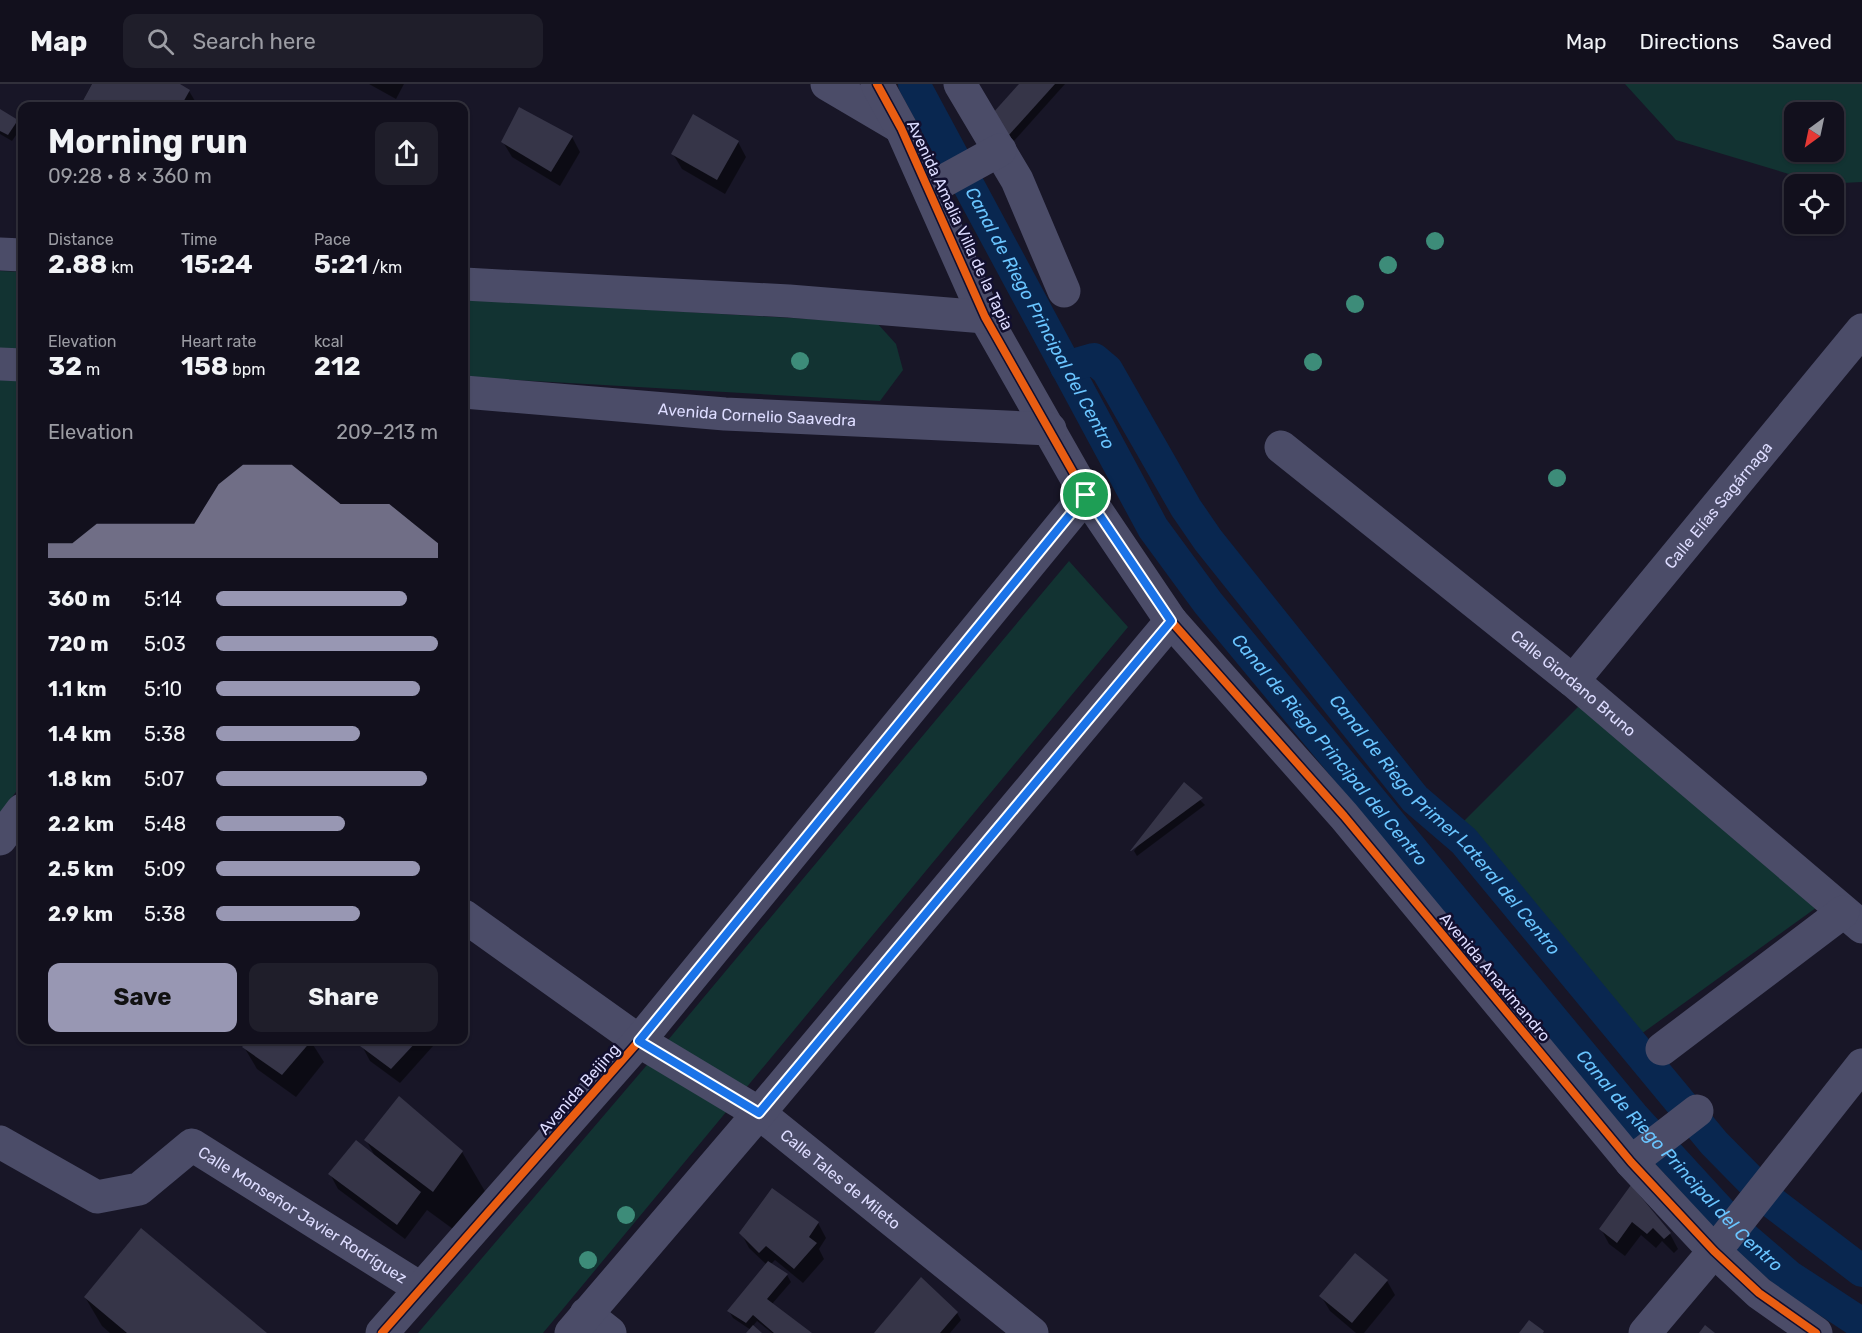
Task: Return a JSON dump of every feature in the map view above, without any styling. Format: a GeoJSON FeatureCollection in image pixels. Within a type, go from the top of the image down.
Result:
{"type":"FeatureCollection","features":[{"type":"Feature","properties":{"kind":"street"},"geometry":{"type":"LineString","coordinates":[[827,84],[901,128]]}},
{"type":"Feature","properties":{"kind":"street","name":"Avenida Amalia Villa de la Tapia"},"geometry":{"type":"LineString","coordinates":[[877,84],[901,128],[938,183],[986,317],[1086,495],[1171,621]]}},
{"type":"Feature","properties":{"kind":"street"},"geometry":{"type":"LineString","coordinates":[[960,84],[993,154],[1017,180],[1064,291]]}},
{"type":"Feature","properties":{"kind":"street"},"geometry":{"type":"LineString","coordinates":[[938,183],[993,154]]}},
{"type":"Feature","properties":{"kind":"street"},"geometry":{"type":"LineString","coordinates":[[0,254],[18,255]]}},
{"type":"Feature","properties":{"kind":"street"},"geometry":{"type":"LineString","coordinates":[[468,284],[789,301],[986,317]]}},
{"type":"Feature","properties":{"kind":"street","name":"Calle Elías Sagárnaga"},"geometry":{"type":"LineString","coordinates":[[1573,681],[1862,330]]}},
{"type":"Feature","properties":{"kind":"street"},"geometry":{"type":"LineString","coordinates":[[0,364],[18,365]]}},
{"type":"Feature","properties":{"kind":"street","name":"Avenida Cornelio Saavedra"},"geometry":{"type":"LineString","coordinates":[[468,392],[725,414],[1050,429]]}},
{"type":"Feature","properties":{"kind":"street","name":"Calle Giordano Bruno"},"geometry":{"type":"LineString","coordinates":[[1281,447],[1573,681],[1853,919]]}},
{"type":"Feature","properties":{"kind":"street","name":"Avenida Beijing"},"geometry":{"type":"LineString","coordinates":[[382,1333],[639,1041],[1086,495]]}},
{"type":"Feature","properties":{"kind":"street"},"geometry":{"type":"LineString","coordinates":[[589,1327],[759,1113],[1171,621]]}},
{"type":"Feature","properties":{"kind":"street","name":"Avenida Anaximandro"},"geometry":{"type":"LineString","coordinates":[[1171,621],[1344,816],[1638,1156],[1720,1244],[1759,1293],[1816,1333]]}},
{"type":"Feature","properties":{"kind":"street"},"geometry":{"type":"LineString","coordinates":[[0,839],[18,815]]}},
{"type":"Feature","properties":{"kind":"street","name":"Calle Tales de Mileto"},"geometry":{"type":"LineString","coordinates":[[468,919],[639,1041],[759,1113],[1032,1333]]}},
{"type":"Feature","properties":{"kind":"street"},"geometry":{"type":"LineString","coordinates":[[1662,1049],[1853,919]]}},
{"type":"Feature","properties":{"kind":"street"},"geometry":{"type":"LineString","coordinates":[[1645,1333],[1720,1244],[1862,1065]]}},
{"type":"Feature","properties":{"kind":"street"},"geometry":{"type":"LineString","coordinates":[[1638,1156],[1697,1111]]}},
{"type":"Feature","properties":{"kind":"street","name":"Calle Monseñor Javier Rodríguez"},"geometry":{"type":"LineString","coordinates":[[0,1142],[97,1197],[139,1189],[192,1145],[420,1288]]}},
{"type":"Feature","properties":{"kind":"green space"},"geometry":{"type":"Polygon","coordinates":[[[1625,84],[1862,84],[1862,182],[1844,183],[1844,174],[1789,174],[1676,140],[1625,84]]]}},
{"type":"Feature","properties":{"kind":"green space"},"geometry":{"type":"Polygon","coordinates":[[[0,271],[18,272],[18,350],[0,349],[0,271]]]}},
{"type":"Feature","properties":{"kind":"green space"},"geometry":{"type":"Polygon","coordinates":[[[468,299],[877,323],[896,344],[903,370],[880,401],[468,377],[468,299]]]}},
{"type":"Feature","properties":{"kind":"green space"},"geometry":{"type":"Polygon","coordinates":[[[0,380],[18,381],[18,789],[0,813],[0,380]]]}},
{"type":"Feature","properties":{"kind":"green space"},"geometry":{"type":"Polygon","coordinates":[[[1069,561],[1128,627],[543,1333],[418,1333],[658,1052],[1069,561]]]}},
{"type":"Feature","properties":{"kind":"green space"},"geometry":{"type":"Polygon","coordinates":[[[1581,704],[1820,905],[1637,1037],[1464,821],[1581,704]]]}},
{"type":"Feature","properties":{"kind":"building"},"geometry":{"type":"Polygon","coordinates":[[[92,84],[180,84],[190,90],[183,102],[82,102],[92,84]]]}},
{"type":"Feature","properties":{"kind":"building"},"geometry":{"type":"Polygon","coordinates":[[[1019,84],[1055,84],[1008,136],[992,114],[1019,84]]]}},
{"type":"Feature","properties":{"kind":"building"},"geometry":{"type":"Polygon","coordinates":[[[519,107],[573,136],[551,172],[501,142],[519,107]]]}},
{"type":"Feature","properties":{"kind":"building"},"geometry":{"type":"Polygon","coordinates":[[[0,109],[18,120],[8,135],[0,131],[0,109]]]}},
{"type":"Feature","properties":{"kind":"building"},"geometry":{"type":"Polygon","coordinates":[[[693,114],[739,141],[717,180],[671,154],[693,114]]]}},
{"type":"Feature","properties":{"kind":"building"},"geometry":{"type":"Polygon","coordinates":[[[1184,782],[1203,798],[1130,851],[1184,782]]]}},
{"type":"Feature","properties":{"kind":"building"},"geometry":{"type":"Polygon","coordinates":[[[245,1044],[309,1044],[282,1075],[242,1047],[245,1044]]]}},
{"type":"Feature","properties":{"kind":"building"},"geometry":{"type":"Polygon","coordinates":[[[362,1044],[414,1044],[391,1069],[360,1046],[362,1044]]]}},
{"type":"Feature","properties":{"kind":"building"},"geometry":{"type":"Polygon","coordinates":[[[399,1096],[463,1151],[433,1192],[364,1140],[399,1096]]]}},
{"type":"Feature","properties":{"kind":"building"},"geometry":{"type":"Polygon","coordinates":[[[356,1140],[421,1192],[397,1225],[328,1174],[356,1140]]]}},
{"type":"Feature","properties":{"kind":"building"},"geometry":{"type":"Polygon","coordinates":[[[1631,1185],[1671,1233],[1664,1239],[1653,1228],[1647,1234],[1632,1222],[1617,1243],[1599,1229],[1631,1185]]]}},
{"type":"Feature","properties":{"kind":"building"},"geometry":{"type":"Polygon","coordinates":[[[772,1188],[819,1222],[809,1237],[817,1243],[794,1269],[766,1246],[759,1253],[739,1233],[772,1188]]]}},
{"type":"Feature","properties":{"kind":"building"},"geometry":{"type":"Polygon","coordinates":[[[141,1228],[267,1333],[127,1333],[84,1297],[141,1228]]]}},
{"type":"Feature","properties":{"kind":"building"},"geometry":{"type":"Polygon","coordinates":[[[1355,1253],[1388,1280],[1352,1323],[1319,1296],[1355,1253]]]}},
{"type":"Feature","properties":{"kind":"building"},"geometry":{"type":"Polygon","coordinates":[[[768,1261],[788,1274],[767,1299],[812,1333],[774,1333],[753,1315],[746,1323],[727,1311],[768,1261]]]}},
{"type":"Feature","properties":{"kind":"building"},"geometry":{"type":"Polygon","coordinates":[[[921,1277],[958,1312],[940,1333],[874,1333],[921,1277]]]}},
{"type":"Feature","properties":{"kind":"building"},"geometry":{"type":"Polygon","coordinates":[[[1529,1320],[1544,1331],[1543,1333],[1519,1333],[1529,1320]]]}},
{"type":"Feature","properties":{"kind":"building"},"geometry":{"type":"Polygon","coordinates":[[[753,1325],[762,1333],[746,1333],[753,1325]]]}},
{"type":"Feature","properties":{"kind":"building"},"geometry":{"type":"Polygon","coordinates":[[[1705,1325],[1715,1333],[1699,1333],[1705,1325]]]}},
{"type":"Feature","properties":{"kind":"waterway","name":"Canal de Riego Principal del Centro"},"geometry":{"type":"LineString","coordinates":[[914,84],[1153,528],[1208,603],[1633,1116],[1745,1238],[1789,1276],[1862,1324]]}},
{"type":"Feature","properties":{"kind":"waterway","name":"Canal de Riego Primer Lateral del Centro"},"geometry":{"type":"LineString","coordinates":[[1066,367],[1094,359],[1107,370],[1186,508],[1208,540],[1415,799],[1464,841],[1714,1143],[1773,1203],[1862,1271]]}},
{"type":"Feature","properties":{"kind":"cycle path"},"geometry":{"type":"LineString","coordinates":[[877,84],[901,128],[985,317],[1086,495],[1171,621],[1344,816],[1631,1162],[1714,1251],[1759,1293],[1816,1333]]}},
{"type":"Feature","properties":{"kind":"cycle path"},"geometry":{"type":"LineString","coordinates":[[382,1333],[639,1041],[1086,495]]}},
{"type":"Feature","properties":{"kind":"route"},"geometry":{"type":"LineString","coordinates":[[1086,495],[1171,621],[759,1113],[639,1041],[695,973],[1086,495]]}}]}
